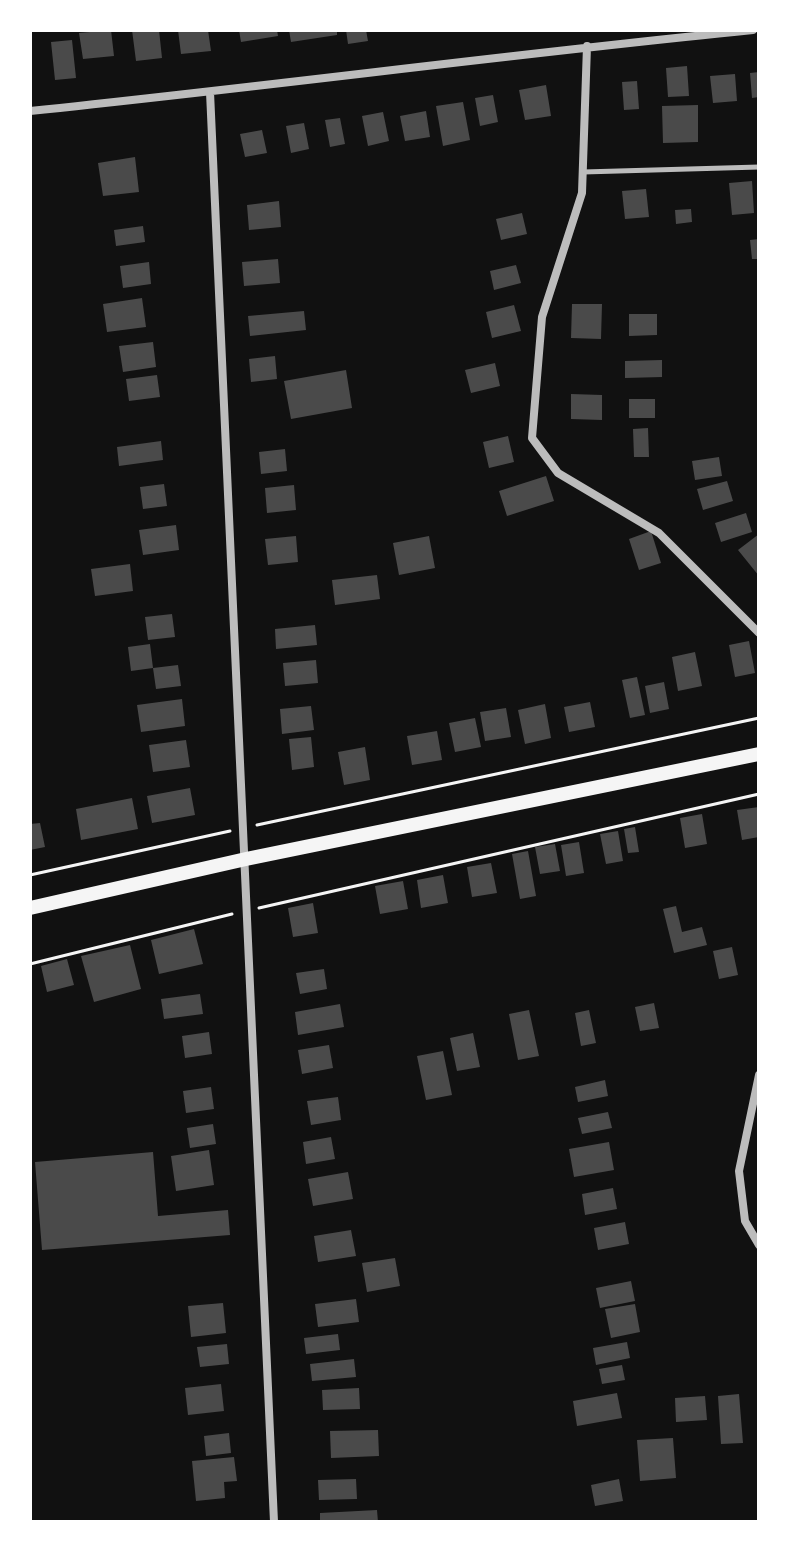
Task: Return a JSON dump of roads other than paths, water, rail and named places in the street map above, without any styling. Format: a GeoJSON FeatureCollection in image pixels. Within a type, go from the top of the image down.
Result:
{"type":"FeatureCollection","features":[{"type":"Feature","properties":{"kind":"main road"},"geometry":{"type":"LineString","coordinates":[[30,908],[246,859],[759,754]]}},
{"type":"Feature","properties":{"kind":"street"},"geometry":{"type":"LineString","coordinates":[[30,111],[587,46],[753,30]]}},
{"type":"Feature","properties":{"kind":"street"},"geometry":{"type":"LineString","coordinates":[[587,46],[582,193],[542,317],[532,438],[558,473],[659,533],[759,633]]}},
{"type":"Feature","properties":{"kind":"street"},"geometry":{"type":"LineString","coordinates":[[210,92],[274,1522]]}},
{"type":"Feature","properties":{"kind":"street"},"geometry":{"type":"LineString","coordinates":[[759,1075],[739,1171],[745,1221],[759,1245]]}},
{"type":"Feature","properties":{"kind":"lane"},"geometry":{"type":"LineString","coordinates":[[583,172],[759,167]]}}]}
